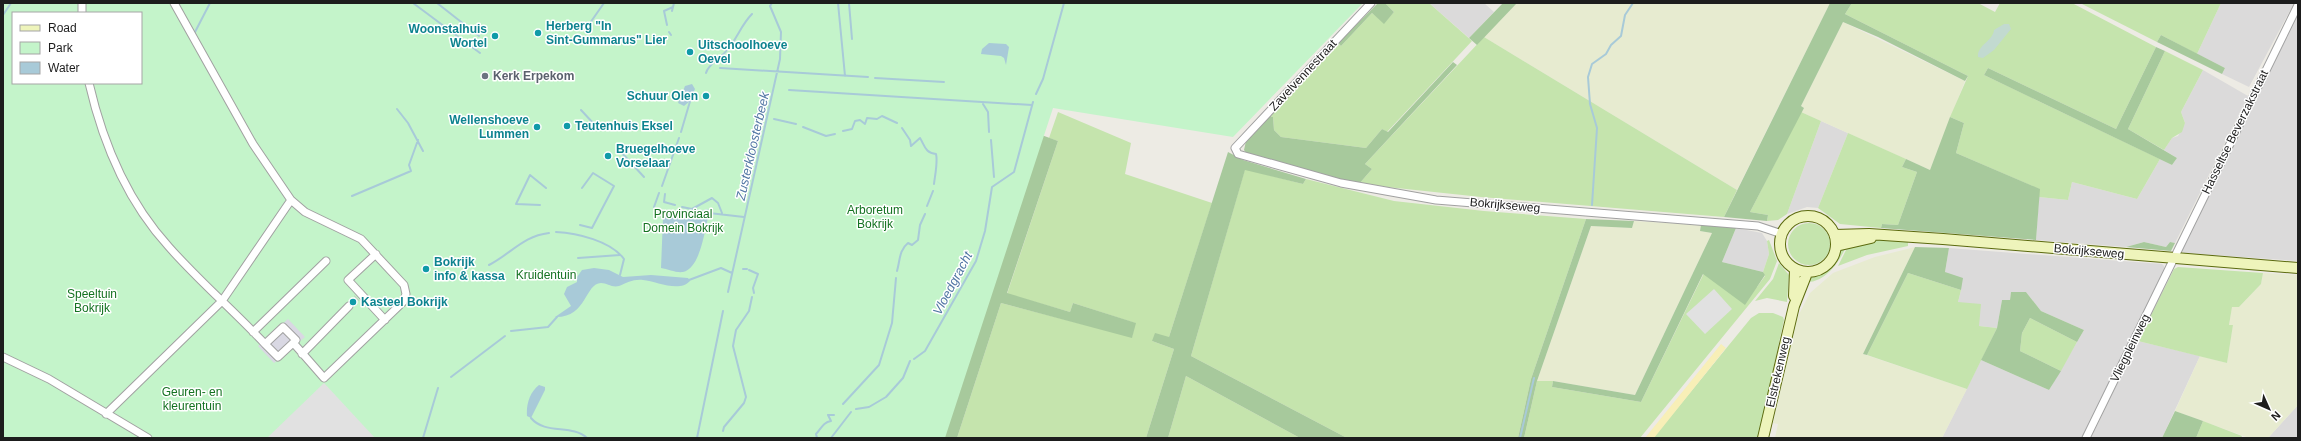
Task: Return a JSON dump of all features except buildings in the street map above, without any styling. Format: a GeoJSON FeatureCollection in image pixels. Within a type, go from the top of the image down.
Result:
{"type":"FeatureCollection","features":[{"type":"Feature","properties":{"kind":"street"},"geometry":{"type":"LineString","coordinates":[[174,3],[253,144],[291,200],[312,215],[361,239],[402,281],[406,294],[403,302],[324,378],[293,343]]}},
{"type":"Feature","properties":{"kind":"street","name":"Zavelvennestraat"},"geometry":{"type":"LineString","coordinates":[[1235,148],[1371,3]]}},
{"type":"Feature","properties":{"kind":"street","name":"Hasseltse Beverzakstraat"},"geometry":{"type":"LineString","coordinates":[[2173,258],[2298,6]]}},
{"type":"Feature","properties":{"kind":"street"},"geometry":{"type":"LineString","coordinates":[[89,84],[97,118],[107,146],[131,195],[150,224],[168,247],[222,301],[253,332],[265,344],[278,357],[296,340],[283,327],[265,344]]}},
{"type":"Feature","properties":{"kind":"street","name":"Bokrijkseweg"},"geometry":{"type":"LineString","coordinates":[[1235,148],[1238,154],[1341,183],[1436,200],[1758,226],[1782,234]]}},
{"type":"Feature","properties":{"kind":"street"},"geometry":{"type":"LineString","coordinates":[[106,414],[222,301],[291,200]]}},
{"type":"Feature","properties":{"kind":"street"},"geometry":{"type":"LineString","coordinates":[[1805,216],[1820,219],[1826,223],[1835,235],[1836,246],[1830,262],[1816,272],[1807,273],[1795,270],[1785,261],[1781,254],[1780,241],[1782,234],[1791,222],[1805,216]]}},
{"type":"Feature","properties":{"kind":"street","name":"Bokrijkseweg"},"geometry":{"type":"LineString","coordinates":[[1835,235],[1879,235],[2298,268]]}},
{"type":"Feature","properties":{"kind":"street","name":"Bokrijkseweg"},"geometry":{"type":"LineString","coordinates":[[1836,246],[1879,235]]}},
{"type":"Feature","properties":{"kind":"street"},"geometry":{"type":"LineString","coordinates":[[376,254],[348,280],[359,296],[384,320]]}},
{"type":"Feature","properties":{"kind":"street","name":"Vliegpleinweg"},"geometry":{"type":"LineString","coordinates":[[2086,438],[2173,258]]}},
{"type":"Feature","properties":{"kind":"street"},"geometry":{"type":"LineString","coordinates":[[253,332],[326,261]]}},
{"type":"Feature","properties":{"kind":"street","name":"Elstrekenweg"},"geometry":{"type":"LineString","coordinates":[[1794,306],[1795,270]]}},
{"type":"Feature","properties":{"kind":"street","name":"Elstrekenweg"},"geometry":{"type":"LineString","coordinates":[[1763,438],[1794,306],[1807,273]]}},
{"type":"Feature","properties":{"kind":"street"},"geometry":{"type":"LineString","coordinates":[[302,354],[349,306]]}},
{"type":"Feature","properties":{"kind":"street"},"geometry":{"type":"LineString","coordinates":[[3,357],[49,379],[148,438]]}},
{"type":"Feature","properties":{"kind":"shaded area"},"geometry":{"type":"Polygon","coordinates":[[[1429,3],[1484,3],[1494,12],[1469,38],[1429,3]]]}},
{"type":"Feature","properties":{"kind":"shaded area"},"geometry":{"type":"Polygon","coordinates":[[[2221,3],[2294,3],[2249,87],[2222,74],[2225,68],[2197,54],[2221,3]]]}},
{"type":"Feature","properties":{"kind":"shaded area"},"geometry":{"type":"Polygon","coordinates":[[[2298,13],[2298,261],[2184,253],[2182,251],[2182,245],[2298,13]]]}},
{"type":"Feature","properties":{"kind":"shaded area"},"geometry":{"type":"Polygon","coordinates":[[[2203,70],[2248,96],[2175,243],[2170,242],[2166,247],[2144,242],[2126,247],[2036,240],[2039,197],[2068,200],[2072,182],[2137,199],[2160,159],[2172,165],[2177,158],[2164,150],[2172,138],[2178,136],[2185,123],[2181,112],[2203,70]]]}},
{"type":"Feature","properties":{"kind":"shaded area"},"geometry":{"type":"Polygon","coordinates":[[[1821,121],[1848,133],[1818,208],[1807,207],[1787,214],[1821,121]]]}},
{"type":"Feature","properties":{"kind":"shaded area"},"geometry":{"type":"Polygon","coordinates":[[[1736,228],[1762,233],[1767,241],[1769,254],[1763,272],[1722,262],[1736,228]]]}},
{"type":"Feature","properties":{"kind":"shaded area"},"geometry":{"type":"Polygon","coordinates":[[[1949,248],[2162,264],[2164,266],[2164,271],[2082,438],[1942,438],[1981,360],[2049,390],[2084,330],[2041,311],[2026,292],[2011,292],[2010,300],[2002,300],[1997,328],[1979,326],[1958,302],[1961,290],[1945,272],[1949,248]]]}},
{"type":"Feature","properties":{"kind":"shaded area"},"geometry":{"type":"Polygon","coordinates":[[[1714,289],[1732,309],[1705,334],[1686,314],[1714,289]]]}},
{"type":"Feature","properties":{"kind":"shaded area"},"geometry":{"type":"Polygon","coordinates":[[[288,319],[305,337],[274,363],[258,346],[288,319]]]}},
{"type":"Feature","properties":{"kind":"shaded area"},"geometry":{"type":"Polygon","coordinates":[[[2138,341],[2200,356],[2162,438],[2091,438],[2138,341]]]}},
{"type":"Feature","properties":{"kind":"shaded area"},"geometry":{"type":"Polygon","coordinates":[[[324,383],[375,438],[267,438],[324,383]]]}},
{"type":"Feature","properties":{"kind":"shaded area"},"geometry":{"type":"Polygon","coordinates":[[[2298,405],[2298,438],[2268,438],[2298,405]]]}},
{"type":"Feature","properties":{"kind":"green space","name":"Provinciaal Domein Bokrijk"},"geometry":{"type":"Polygon","coordinates":[[[3,3],[1363,3],[1233,137],[1053,108],[945,438],[3,438],[3,3]]]}},
{"type":"Feature","properties":{"kind":"green space"},"geometry":{"type":"Polygon","coordinates":[[[1378,3],[1385,3],[1394,12],[1384,24],[1372,13],[1341,46],[1338,43],[1378,3]]]}},
{"type":"Feature","properties":{"kind":"green space"},"geometry":{"type":"Polygon","coordinates":[[[1385,3],[1429,3],[1472,41],[1387,132],[1382,129],[1366,148],[1281,137],[1274,130],[1273,117],[1268,116],[1338,43],[1341,46],[1372,13],[1384,23],[1394,12],[1385,3]]]}},
{"type":"Feature","properties":{"kind":"green space"},"geometry":{"type":"Polygon","coordinates":[[[1503,3],[1517,3],[1477,45],[1469,38],[1503,3]]]}},
{"type":"Feature","properties":{"kind":"green space"},"geometry":{"type":"Polygon","coordinates":[[[1517,3],[1830,3],[1737,190],[1484,37],[1517,3]]]}},
{"type":"Feature","properties":{"kind":"green space"},"geometry":{"type":"Polygon","coordinates":[[[1830,3],[1852,3],[1845,14],[1968,76],[1965,81],[1878,37],[1843,22],[1801,106],[1804,108],[1750,212],[1768,215],[1767,221],[1724,217],[1830,3]]]}},
{"type":"Feature","properties":{"kind":"green space"},"geometry":{"type":"Polygon","coordinates":[[[1852,3],[1978,3],[1995,12],[2000,3],[2072,3],[2156,47],[2116,129],[1988,68],[1984,75],[2160,159],[2137,199],[2072,182],[2068,200],[2039,197],[2039,189],[1956,153],[1964,123],[1950,117],[1968,76],[1845,14],[1852,3]]]}},
{"type":"Feature","properties":{"kind":"green space"},"geometry":{"type":"Polygon","coordinates":[[[2080,3],[2221,3],[2197,54],[2161,35],[2157,42],[2080,3]]]}},
{"type":"Feature","properties":{"kind":"green space"},"geometry":{"type":"Polygon","coordinates":[[[1843,22],[1965,81],[1930,170],[1801,112],[1804,108],[1801,106],[1843,22]]]}},
{"type":"Feature","properties":{"kind":"green space"},"geometry":{"type":"Polygon","coordinates":[[[2004,24],[2009,24],[2011,29],[1994,50],[1983,58],[1978,57],[1980,49],[1991,37],[1994,30],[2004,24]]]}},
{"type":"Feature","properties":{"kind":"green space"},"geometry":{"type":"Polygon","coordinates":[[[2161,35],[2225,68],[2222,74],[2157,42],[2161,35]]]}},
{"type":"Feature","properties":{"kind":"green space"},"geometry":{"type":"Polygon","coordinates":[[[1484,37],[1737,190],[1724,217],[1481,197],[1359,184],[1372,169],[1365,164],[1484,37]]]}},
{"type":"Feature","properties":{"kind":"green space"},"geometry":{"type":"Polygon","coordinates":[[[2156,47],[2165,51],[2128,129],[2177,158],[2172,165],[1984,75],[1988,68],[2116,129],[2156,47]]]}},
{"type":"Feature","properties":{"kind":"green space"},"geometry":{"type":"Polygon","coordinates":[[[2165,51],[2203,70],[2181,112],[2185,123],[2182,132],[2172,138],[2164,150],[2128,129],[2165,51]]]}},
{"type":"Feature","properties":{"kind":"green space"},"geometry":{"type":"Polygon","coordinates":[[[1453,62],[1457,65],[1365,164],[1372,169],[1359,184],[1246,153],[1244,150],[1246,141],[1268,116],[1273,117],[1274,130],[1281,137],[1366,148],[1382,129],[1388,132],[1453,62]]]}},
{"type":"Feature","properties":{"kind":"green space"},"geometry":{"type":"Polygon","coordinates":[[[1058,112],[1131,143],[1125,174],[1212,203],[1169,337],[1152,341],[1174,349],[1146,438],[957,438],[1001,303],[1132,337],[1135,323],[1073,303],[1070,312],[1007,294],[1058,141],[1049,138],[1058,112]]]}},
{"type":"Feature","properties":{"kind":"green space"},"geometry":{"type":"Polygon","coordinates":[[[1801,112],[1821,121],[1787,214],[1778,220],[1767,221],[1768,215],[1750,212],[1801,112]]]}},
{"type":"Feature","properties":{"kind":"green space"},"geometry":{"type":"Polygon","coordinates":[[[1950,117],[1964,123],[1956,153],[2040,189],[2036,240],[1881,228],[1882,224],[1898,225],[1917,172],[1902,167],[1906,159],[1930,170],[1950,117]]]}},
{"type":"Feature","properties":{"kind":"green space"},"geometry":{"type":"Polygon","coordinates":[[[1036,133],[1058,141],[1007,293],[1070,312],[1073,303],[1136,323],[1132,338],[1001,303],[957,438],[924,438],[1036,133]]]}},
{"type":"Feature","properties":{"kind":"green space"},"geometry":{"type":"Polygon","coordinates":[[[1848,133],[1906,159],[1902,167],[1917,172],[1898,225],[1882,224],[1881,228],[1840,224],[1818,208],[1848,133]]]}},
{"type":"Feature","properties":{"kind":"green space"},"geometry":{"type":"Polygon","coordinates":[[[1228,152],[1243,160],[1306,179],[1303,184],[1245,170],[1191,356],[1347,438],[1300,438],[1186,376],[1168,438],[1146,438],[1174,349],[1152,341],[1155,333],[1169,337],[1228,152]]]}},
{"type":"Feature","properties":{"kind":"green space"},"geometry":{"type":"Polygon","coordinates":[[[1245,169],[1303,184],[1306,179],[1394,201],[1484,211],[1586,219],[1531,379],[1518,438],[1347,438],[1191,356],[1245,169]]]}},
{"type":"Feature","properties":{"kind":"green space"},"geometry":{"type":"Polygon","coordinates":[[[1586,219],[1634,221],[1632,228],[1591,226],[1537,381],[1524,438],[1518,438],[1531,379],[1586,219]]]}},
{"type":"Feature","properties":{"kind":"green space"},"geometry":{"type":"Polygon","coordinates":[[[1634,221],[1701,225],[1700,231],[1712,233],[1635,395],[1553,381],[1537,381],[1591,226],[1632,228],[1634,221]]]}},
{"type":"Feature","properties":{"kind":"green space"},"geometry":{"type":"Polygon","coordinates":[[[1809,223],[1824,229],[1830,244],[1824,259],[1809,265],[1794,259],[1788,244],[1794,229],[1809,223]]]}},
{"type":"Feature","properties":{"kind":"green space"},"geometry":{"type":"Polygon","coordinates":[[[1701,225],[1736,228],[1722,262],[1763,272],[1765,275],[1745,305],[1703,274],[1641,402],[1552,387],[1553,381],[1635,395],[1712,233],[1700,231],[1701,225]]]}},
{"type":"Feature","properties":{"kind":"green space"},"geometry":{"type":"Polygon","coordinates":[[[1882,239],[1908,240],[1908,246],[1867,255],[1838,266],[1848,246],[1882,239]]]}},
{"type":"Feature","properties":{"kind":"green space"},"geometry":{"type":"Polygon","coordinates":[[[1769,240],[1777,261],[1770,279],[1640,438],[1524,438],[1537,381],[1553,381],[1552,387],[1641,402],[1704,273],[1757,287],[1765,276],[1763,272],[1769,254],[1767,241],[1769,240]]]}},
{"type":"Feature","properties":{"kind":"green space"},"geometry":{"type":"Polygon","coordinates":[[[2144,242],[2166,247],[2170,242],[2175,243],[2171,251],[2126,247],[2144,242]]]}},
{"type":"Feature","properties":{"kind":"green space"},"geometry":{"type":"Polygon","coordinates":[[[1915,247],[1863,354],[1967,389],[1942,438],[1775,438],[1778,424],[1773,423],[1796,320],[1810,293],[1833,273],[1875,257],[1915,247]]]}},
{"type":"Feature","properties":{"kind":"green space"},"geometry":{"type":"Polygon","coordinates":[[[1915,247],[1949,248],[1945,272],[1963,278],[1961,290],[1908,273],[1867,355],[1863,354],[1915,247]]]}},
{"type":"Feature","properties":{"kind":"green space"},"geometry":{"type":"Polygon","coordinates":[[[1845,249],[1830,272],[1819,279],[1806,282],[1811,275],[1829,267],[1840,250],[1845,249]]]}},
{"type":"Feature","properties":{"kind":"green space"},"geometry":{"type":"Polygon","coordinates":[[[1779,263],[1789,275],[1787,302],[1767,298],[1755,301],[1773,279],[1779,263]]]}},
{"type":"Feature","properties":{"kind":"green space"},"geometry":{"type":"Polygon","coordinates":[[[2178,267],[2263,273],[2261,284],[2239,307],[2232,307],[2229,325],[2233,325],[2227,363],[2138,341],[2174,269],[2178,267]]]}},
{"type":"Feature","properties":{"kind":"green space"},"geometry":{"type":"Polygon","coordinates":[[[1908,273],[1961,290],[1958,302],[1981,304],[1979,326],[1997,328],[1967,389],[1867,355],[1908,273]]]}},
{"type":"Feature","properties":{"kind":"green space"},"geometry":{"type":"Polygon","coordinates":[[[2263,273],[2298,275],[2298,405],[2268,438],[2249,438],[2175,411],[2200,356],[2227,363],[2233,325],[2229,325],[2232,306],[2239,307],[2261,284],[2263,273]]]}},
{"type":"Feature","properties":{"kind":"green space"},"geometry":{"type":"Polygon","coordinates":[[[2011,292],[2026,292],[2041,311],[2084,330],[2077,342],[2030,318],[2022,333],[2020,351],[2061,371],[2049,390],[1981,360],[1997,328],[2002,300],[2010,300],[2011,292]]]}},
{"type":"Feature","properties":{"kind":"green space"},"geometry":{"type":"Polygon","coordinates":[[[1759,313],[1773,313],[1783,317],[1784,320],[1758,438],[1653,438],[1751,318],[1759,313]]]}},
{"type":"Feature","properties":{"kind":"green space"},"geometry":{"type":"Polygon","coordinates":[[[2030,318],[2077,342],[2061,371],[2020,351],[2022,333],[2030,318]]]}},
{"type":"Feature","properties":{"kind":"green space"},"geometry":{"type":"Polygon","coordinates":[[[1186,376],[1300,438],[1168,438],[1186,376]]]}},
{"type":"Feature","properties":{"kind":"green space"},"geometry":{"type":"Polygon","coordinates":[[[2175,411],[2203,421],[2196,438],[2162,438],[2175,411]]]}},
{"type":"Feature","properties":{"kind":"green space"},"geometry":{"type":"Polygon","coordinates":[[[2203,421],[2242,436],[2241,438],[2196,438],[2203,421]]]}},
{"type":"Feature","properties":{"kind":"sand"},"geometry":{"type":"Polygon","coordinates":[[[1721,344],[1726,348],[1654,438],[1645,438],[1721,344]]]}},
{"type":"Feature","properties":{"kind":"water"},"geometry":{"type":"Polygon","coordinates":[[[989,43],[1006,44],[1009,47],[1006,65],[1004,58],[1001,56],[981,54],[982,49],[989,43]]]}},
{"type":"Feature","properties":{"kind":"water"},"geometry":{"type":"Polygon","coordinates":[[[692,84],[695,89],[690,101],[684,106],[678,103],[685,86],[692,84]]]}},
{"type":"Feature","properties":{"kind":"water"},"geometry":{"type":"Polygon","coordinates":[[[707,209],[710,211],[702,245],[695,263],[683,272],[661,268],[663,218],[669,214],[693,214],[707,209]]]}},
{"type":"Feature","properties":{"kind":"water"},"geometry":{"type":"Polygon","coordinates":[[[594,268],[609,270],[623,277],[651,275],[688,278],[690,281],[680,286],[643,280],[633,281],[619,286],[601,283],[592,288],[579,307],[573,312],[566,316],[555,317],[571,306],[564,294],[567,287],[577,282],[577,277],[582,270],[594,268]]]}},
{"type":"Feature","properties":{"kind":"water"},"geometry":{"type":"Polygon","coordinates":[[[539,385],[545,387],[545,390],[531,418],[527,416],[527,407],[533,391],[539,385]]]}},
{"type":"Feature","properties":{"kind":"waterway"},"geometry":{"type":"LineString","coordinates":[[3,15],[11,3]]}},
{"type":"Feature","properties":{"kind":"waterway"},"geometry":{"type":"LineString","coordinates":[[194,34],[210,3]]}},
{"type":"Feature","properties":{"kind":"waterway"},"geometry":{"type":"LineString","coordinates":[[413,3],[480,53]]}},
{"type":"Feature","properties":{"kind":"waterway"},"geometry":{"type":"LineString","coordinates":[[437,3],[479,36]]}},
{"type":"Feature","properties":{"kind":"waterway"},"geometry":{"type":"LineString","coordinates":[[590,23],[604,3]]}},
{"type":"Feature","properties":{"kind":"waterway"},"geometry":{"type":"LineString","coordinates":[[672,11],[674,3]]}},
{"type":"Feature","properties":{"kind":"waterway","name":"Zusterkloosterbeek"},"geometry":{"type":"LineString","coordinates":[[728,292],[780,59],[781,32],[770,6],[772,3]]}},
{"type":"Feature","properties":{"kind":"waterway"},"geometry":{"type":"LineString","coordinates":[[838,3],[845,76]]}},
{"type":"Feature","properties":{"kind":"waterway"},"geometry":{"type":"LineString","coordinates":[[849,3],[852,39]]}},
{"type":"Feature","properties":{"kind":"waterway","name":"Vloedgracht"},"geometry":{"type":"LineString","coordinates":[[1036,94],[1043,79],[1064,3]]}},
{"type":"Feature","properties":{"kind":"waterway"},"geometry":{"type":"LineString","coordinates":[[1592,205],[1597,128],[1590,104],[1588,77],[1592,64],[1606,54],[1611,45],[1621,36],[1625,15],[1633,3]]}},
{"type":"Feature","properties":{"kind":"waterway"},"geometry":{"type":"LineString","coordinates":[[667,25],[664,11],[673,7]]}},
{"type":"Feature","properties":{"kind":"waterway"},"geometry":{"type":"LineString","coordinates":[[706,73],[709,67],[730,46],[752,14]]}},
{"type":"Feature","properties":{"kind":"waterway"},"geometry":{"type":"LineString","coordinates":[[720,68],[868,77]]}},
{"type":"Feature","properties":{"kind":"waterway"},"geometry":{"type":"LineString","coordinates":[[875,78],[944,82]]}},
{"type":"Feature","properties":{"kind":"waterway"},"geometry":{"type":"LineString","coordinates":[[789,90],[1032,105]]}},
{"type":"Feature","properties":{"kind":"waterway"},"geometry":{"type":"LineString","coordinates":[[681,132],[691,98]]}},
{"type":"Feature","properties":{"kind":"waterway","name":"Vloedgracht"},"geometry":{"type":"LineString","coordinates":[[914,359],[925,351],[976,261],[985,231],[992,187],[1014,172],[1033,102]]}},
{"type":"Feature","properties":{"kind":"waterway"},"geometry":{"type":"LineString","coordinates":[[983,104],[988,112],[989,132]]}},
{"type":"Feature","properties":{"kind":"waterway"},"geometry":{"type":"LineString","coordinates":[[397,109],[408,123],[423,151]]}},
{"type":"Feature","properties":{"kind":"waterway"},"geometry":{"type":"LineString","coordinates":[[581,110],[594,124]]}},
{"type":"Feature","properties":{"kind":"waterway"},"geometry":{"type":"LineString","coordinates":[[843,131],[852,129],[855,121],[860,120],[865,124],[867,118],[877,119],[882,116],[897,123]]}},
{"type":"Feature","properties":{"kind":"waterway"},"geometry":{"type":"LineString","coordinates":[[774,119],[796,124]]}},
{"type":"Feature","properties":{"kind":"waterway"},"geometry":{"type":"LineString","coordinates":[[803,127],[826,136],[835,134]]}},
{"type":"Feature","properties":{"kind":"waterway"},"geometry":{"type":"LineString","coordinates":[[902,128],[910,140],[911,146],[920,138],[927,151],[936,154],[937,165],[934,184]]}},
{"type":"Feature","properties":{"kind":"waterway"},"geometry":{"type":"LineString","coordinates":[[662,186],[679,138]]}},
{"type":"Feature","properties":{"kind":"waterway"},"geometry":{"type":"LineString","coordinates":[[352,196],[411,171],[409,165],[418,140]]}},
{"type":"Feature","properties":{"kind":"waterway"},"geometry":{"type":"LineString","coordinates":[[991,140],[994,177]]}},
{"type":"Feature","properties":{"kind":"waterway"},"geometry":{"type":"LineString","coordinates":[[621,152],[644,177]]}},
{"type":"Feature","properties":{"kind":"waterway"},"geometry":{"type":"LineString","coordinates":[[580,225],[592,228],[614,186],[593,173],[582,188]]}},
{"type":"Feature","properties":{"kind":"waterway"},"geometry":{"type":"LineString","coordinates":[[540,205],[516,204],[530,175],[546,188]]}},
{"type":"Feature","properties":{"kind":"waterway"},"geometry":{"type":"LineString","coordinates":[[927,206],[933,191]]}},
{"type":"Feature","properties":{"kind":"waterway"},"geometry":{"type":"LineString","coordinates":[[654,207],[659,193]]}},
{"type":"Feature","properties":{"kind":"waterway"},"geometry":{"type":"LineString","coordinates":[[665,194],[664,202],[675,205]]}},
{"type":"Feature","properties":{"kind":"waterway"},"geometry":{"type":"LineString","coordinates":[[682,207],[692,209],[712,198],[718,203],[722,213]]}},
{"type":"Feature","properties":{"kind":"waterway"},"geometry":{"type":"LineString","coordinates":[[709,213],[744,217]]}},
{"type":"Feature","properties":{"kind":"waterway"},"geometry":{"type":"LineString","coordinates":[[897,271],[900,256],[905,246],[908,243],[912,245],[918,240],[920,225],[925,214]]}},
{"type":"Feature","properties":{"kind":"waterway"},"geometry":{"type":"LineString","coordinates":[[556,232],[583,236],[611,247],[624,259],[620,275]]}},
{"type":"Feature","properties":{"kind":"waterway"},"geometry":{"type":"LineString","coordinates":[[489,265],[525,241],[549,233]]}},
{"type":"Feature","properties":{"kind":"waterway"},"geometry":{"type":"LineString","coordinates":[[578,258],[620,255]]}},
{"type":"Feature","properties":{"kind":"waterway"},"geometry":{"type":"LineString","coordinates":[[689,280],[721,268],[732,273]]}},
{"type":"Feature","properties":{"kind":"waterway"},"geometry":{"type":"LineString","coordinates":[[749,270],[758,274],[753,288],[754,293]]}},
{"type":"Feature","properties":{"kind":"waterway"},"geometry":{"type":"LineString","coordinates":[[843,404],[879,365],[892,323],[896,278]]}},
{"type":"Feature","properties":{"kind":"waterway"},"geometry":{"type":"LineString","coordinates":[[723,431],[724,427],[744,403],[746,397],[733,346],[736,330],[749,311],[752,297]]}},
{"type":"Feature","properties":{"kind":"waterway","name":"Zusterkloosterbeek"},"geometry":{"type":"LineString","coordinates":[[697,438],[723,311]]}},
{"type":"Feature","properties":{"kind":"waterway"},"geometry":{"type":"LineString","coordinates":[[511,331],[548,327],[557,317]]}},
{"type":"Feature","properties":{"kind":"waterway"},"geometry":{"type":"LineString","coordinates":[[451,377],[505,336]]}},
{"type":"Feature","properties":{"kind":"waterway","name":"Vloedgracht"},"geometry":{"type":"LineString","coordinates":[[856,409],[869,407],[886,397],[903,378],[910,361]]}},
{"type":"Feature","properties":{"kind":"waterway"},"geometry":{"type":"LineString","coordinates":[[1520,438],[1534,378]]}},
{"type":"Feature","properties":{"kind":"waterway"},"geometry":{"type":"LineString","coordinates":[[423,438],[438,388]]}},
{"type":"Feature","properties":{"kind":"waterway","name":"Vloedgracht"},"geometry":{"type":"LineString","coordinates":[[831,438],[851,412]]}},
{"type":"Feature","properties":{"kind":"waterway"},"geometry":{"type":"LineString","coordinates":[[817,438],[816,434],[822,426],[831,421],[828,415],[834,415]]}},
{"type":"Feature","properties":{"kind":"waterway"},"geometry":{"type":"LineString","coordinates":[[531,418],[544,426],[574,431],[587,438]]}},
{"type":"Feature","properties":{"kind":"tunnel"},"geometry":{"type":"LineString","coordinates":[[349,306],[357,298]]}},
{"type":"Feature","properties":{"kind":"place","name":"Herberg \"In Sint-Gummarus\" Lier"},"geometry":{"type":"Point","coordinates":[538,33]}},
{"type":"Feature","properties":{"kind":"place","name":"Woonstalhuis Wortel"},"geometry":{"type":"Point","coordinates":[495,36]}},
{"type":"Feature","properties":{"kind":"place","name":"Uitschoolhoeve Oevel"},"geometry":{"type":"Point","coordinates":[690,52]}},
{"type":"Feature","properties":{"kind":"place","name":"Kerk Erpekom"},"geometry":{"type":"Point","coordinates":[485,76]}},
{"type":"Feature","properties":{"kind":"place","name":"Schuur Olen"},"geometry":{"type":"Point","coordinates":[706,96]}},
{"type":"Feature","properties":{"kind":"place","name":"Teutenhuis Eksel"},"geometry":{"type":"Point","coordinates":[567,126]}},
{"type":"Feature","properties":{"kind":"place","name":"Wellenshoeve Lummen"},"geometry":{"type":"Point","coordinates":[537,127]}},
{"type":"Feature","properties":{"kind":"place","name":"Bruegelhoeve Vorselaar"},"geometry":{"type":"Point","coordinates":[608,156]}},
{"type":"Feature","properties":{"kind":"place","name":"Bokrijk info & kassa"},"geometry":{"type":"Point","coordinates":[426,269]}},
{"type":"Feature","properties":{"kind":"place","name":"Kasteel Bokrijk"},"geometry":{"type":"Point","coordinates":[353,302]}},
{"type":"Feature","properties":{"kind":"park label","name":"Arboretum Bokrijk"},"geometry":{"type":"Point","coordinates":[875,217]}},
{"type":"Feature","properties":{"kind":"park label","name":"Kruidentuin"},"geometry":{"type":"Point","coordinates":[546,275]}},
{"type":"Feature","properties":{"kind":"park label","name":"Speeltuin Bokrijk"},"geometry":{"type":"Point","coordinates":[92,301]}},
{"type":"Feature","properties":{"kind":"park label","name":"Geuren- en kleurentuin"},"geometry":{"type":"Point","coordinates":[192,399]}}]}
